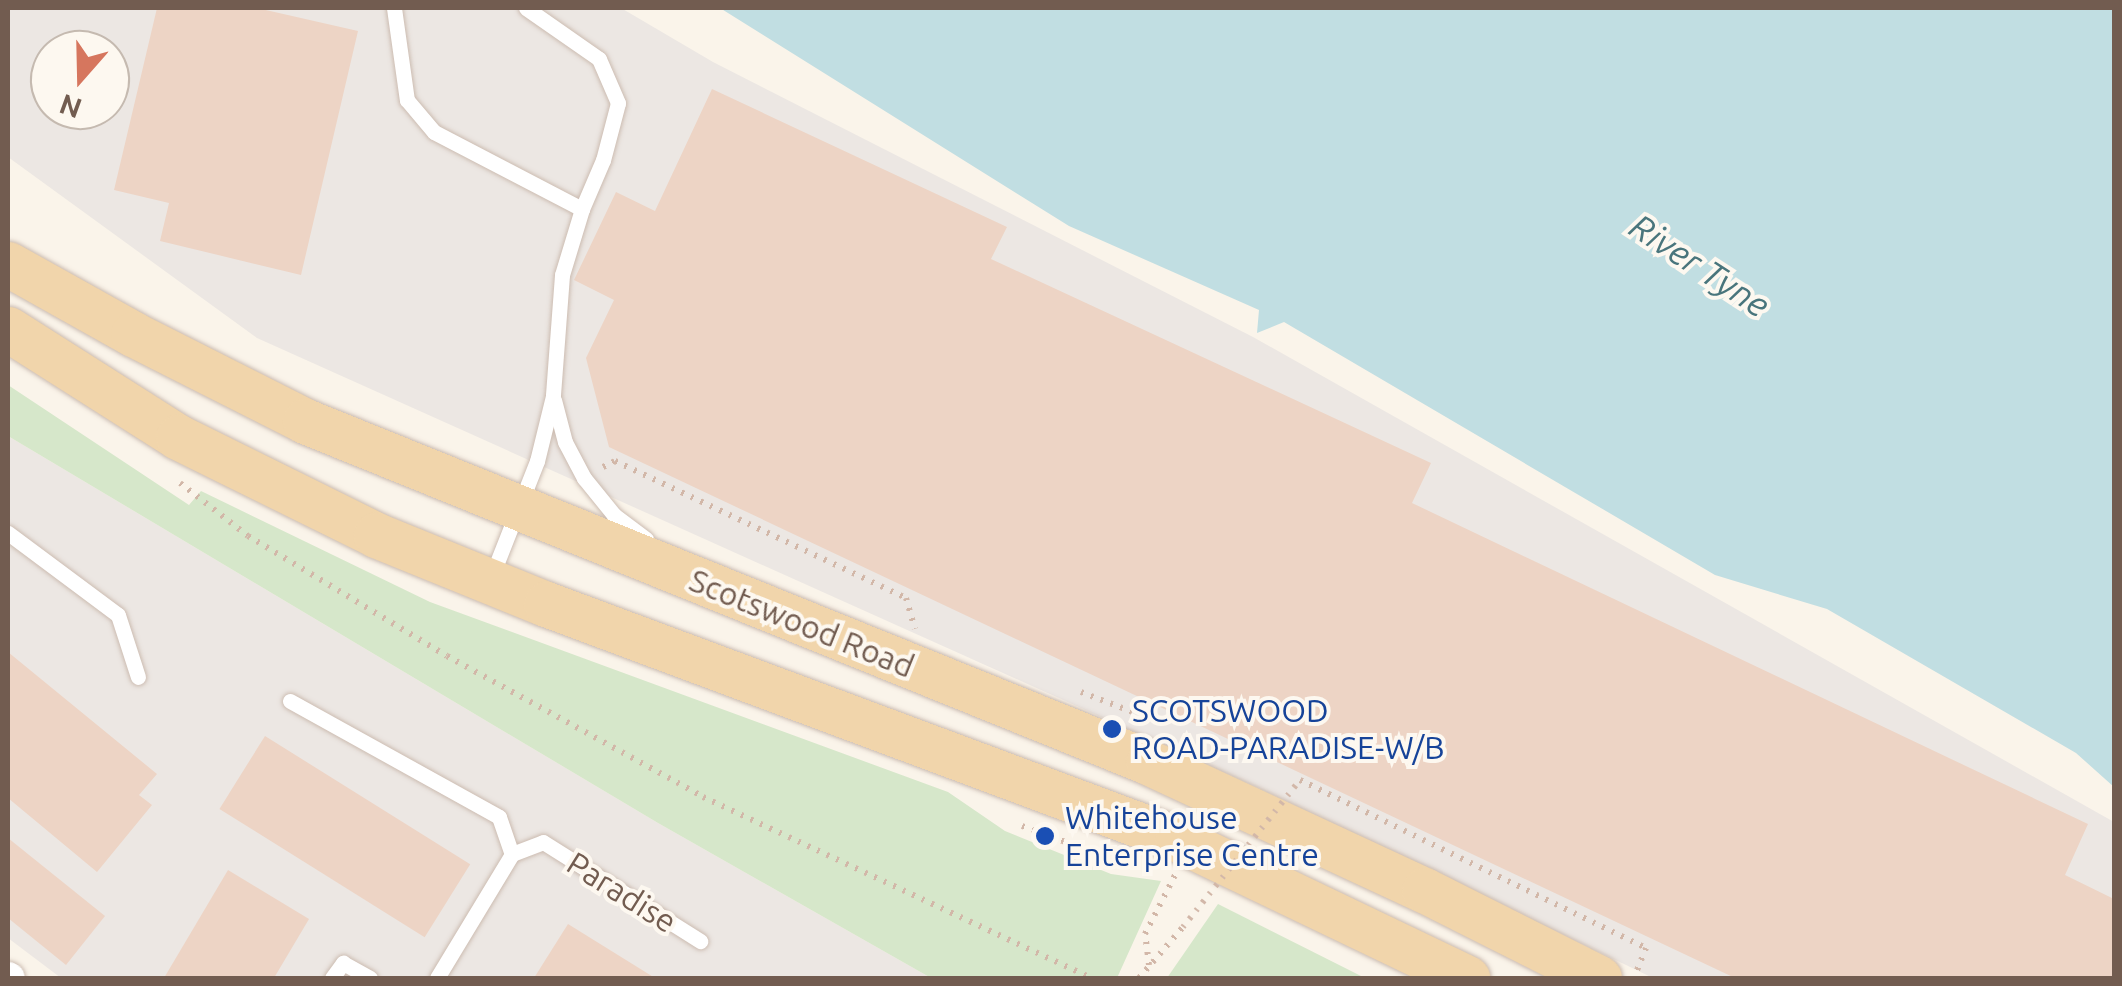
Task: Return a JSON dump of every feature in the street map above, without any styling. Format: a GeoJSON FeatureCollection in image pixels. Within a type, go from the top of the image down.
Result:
{"type":"FeatureCollection","features":[{"type":"Feature","properties":{"kind":"main road","name":"Scotswood Road"},"geometry":{"type":"LineString","coordinates":[[8,264],[241,390],[728,594],[1148,762],[1424,890],[1599,978]]}},
{"type":"Feature","properties":{"kind":"main road"},"geometry":{"type":"LineString","coordinates":[[8,329],[178,437],[376,535],[489,582],[1177,840],[1445,972]]}},
{"type":"Feature","properties":{"kind":"lane"},"geometry":{"type":"LineString","coordinates":[[394,8],[406,100],[434,132],[582,209]]}},
{"type":"Feature","properties":{"kind":"lane"},"geometry":{"type":"LineString","coordinates":[[489,582],[520,508],[553,396],[562,275],[582,209],[603,160],[618,103],[598,59],[526,8]]}},
{"type":"Feature","properties":{"kind":"lane"},"geometry":{"type":"LineString","coordinates":[[553,396],[571,454],[604,504],[642,536],[728,594]]}},
{"type":"Feature","properties":{"kind":"lane"},"geometry":{"type":"LineString","coordinates":[[8,533],[118,615],[138,678]]}},
{"type":"Feature","properties":{"kind":"lane"},"geometry":{"type":"LineString","coordinates":[[290,701],[499,817],[512,854],[436,978]]}},
{"type":"Feature","properties":{"kind":"lane","name":"Paradise"},"geometry":{"type":"LineString","coordinates":[[512,854],[542,842],[700,941]]}},
{"type":"Feature","properties":{"kind":"lane"},"geometry":{"type":"LineString","coordinates":[[332,978],[343,962],[370,978]]}},
{"type":"Feature","properties":{"kind":"path"},"geometry":{"type":"LineString","coordinates":[[173,478],[248,536],[447,656],[686,787],[1092,978]]}},
{"type":"Feature","properties":{"kind":"path"},"geometry":{"type":"LineString","coordinates":[[1140,978],[1300,780],[1646,948],[1633,978]]}},
{"type":"Feature","properties":{"kind":"path"},"geometry":{"type":"LineString","coordinates":[[1150,965],[1145,934],[1176,874]]}},
{"type":"Feature","properties":{"kind":"shaded area"},"geometry":{"type":"Polygon","coordinates":[[[8,8],[621,8],[713,62],[1253,337],[2114,822],[2114,978],[1653,978],[1257,787],[257,338],[8,157],[8,8]]]}},
{"type":"Feature","properties":{"kind":"shaded area"},"geometry":{"type":"Polygon","coordinates":[[[8,436],[658,823],[931,978],[61,978],[8,938],[8,436]]]}},
{"type":"Feature","properties":{"kind":"green space"},"geometry":{"type":"Polygon","coordinates":[[[8,385],[189,505],[201,491],[430,602],[948,792],[1005,831],[1111,874],[1161,881],[1117,978],[931,978],[658,823],[8,436],[8,385]]]}},
{"type":"Feature","properties":{"kind":"green space"},"geometry":{"type":"Polygon","coordinates":[[[1218,904],[1365,978],[1167,978],[1218,904]]]}},
{"type":"Feature","properties":{"kind":"water","name":"River Tyne"},"geometry":{"type":"Polygon","coordinates":[[[720,8],[2114,8],[2114,787],[2076,753],[1827,609],[1715,575],[1284,322],[1257,333],[1259,310],[1069,226],[720,8]]]}},
{"type":"Feature","properties":{"kind":"building"},"geometry":{"type":"Polygon","coordinates":[[[157,8],[257,8],[358,31],[301,275],[160,241],[169,203],[114,190],[157,8]]]}},
{"type":"Feature","properties":{"kind":"building"},"geometry":{"type":"Polygon","coordinates":[[[712,89],[1007,227],[991,259],[1431,463],[1412,503],[2088,824],[2065,875],[2114,899],[2114,978],[1735,978],[609,447],[586,358],[614,300],[574,280],[616,192],[655,211],[712,89]]]}},
{"type":"Feature","properties":{"kind":"building"},"geometry":{"type":"Polygon","coordinates":[[[8,652],[157,774],[139,795],[152,805],[97,872],[8,798],[8,652]]]}},
{"type":"Feature","properties":{"kind":"building"},"geometry":{"type":"Polygon","coordinates":[[[265,736],[470,864],[425,937],[219,809],[265,736]]]}},
{"type":"Feature","properties":{"kind":"building"},"geometry":{"type":"Polygon","coordinates":[[[8,838],[105,916],[66,965],[8,918],[8,838]]]}},
{"type":"Feature","properties":{"kind":"building"},"geometry":{"type":"Polygon","coordinates":[[[228,870],[309,919],[274,978],[164,978],[228,870]]]}},
{"type":"Feature","properties":{"kind":"building"},"geometry":{"type":"Polygon","coordinates":[[[568,924],[655,978],[534,978],[568,924]]]}},
{"type":"Feature","properties":{"kind":"place","name":"SCOTSWOOD ROAD-PARADISE-W/B"},"geometry":{"type":"Point","coordinates":[1112,729]}},
{"type":"Feature","properties":{"kind":"place","name":"Whitehouse Enterprise Centre"},"geometry":{"type":"Point","coordinates":[1045,836]}}]}
